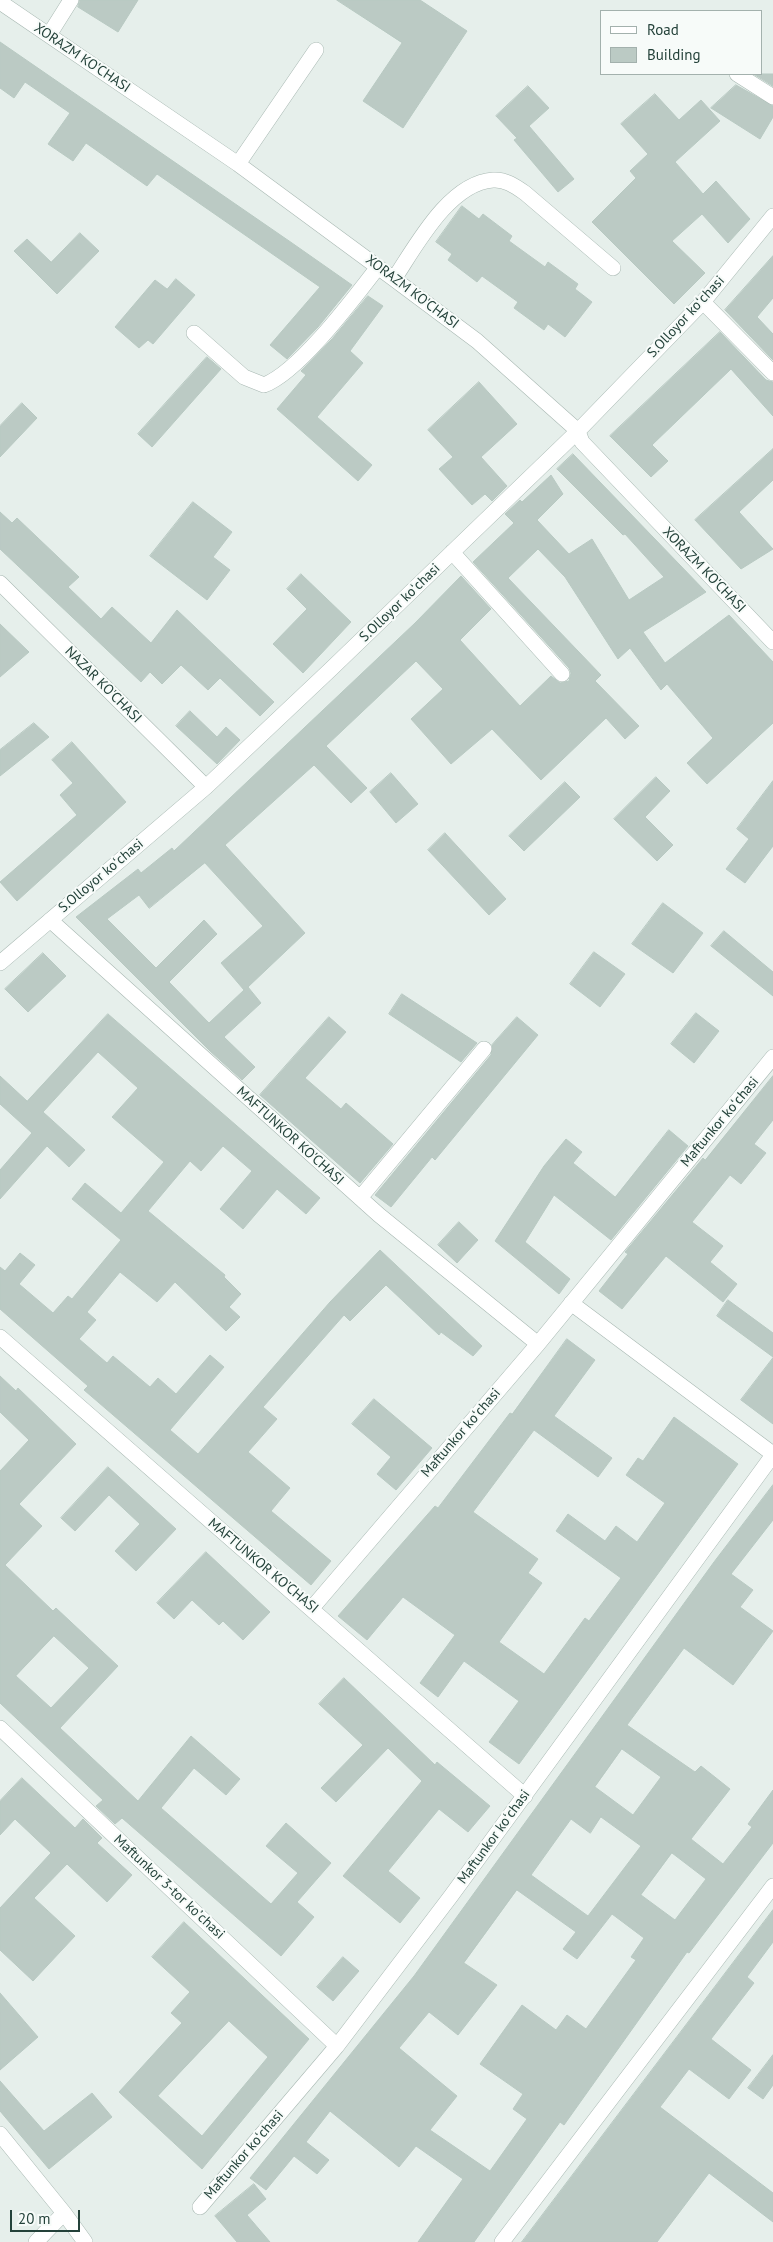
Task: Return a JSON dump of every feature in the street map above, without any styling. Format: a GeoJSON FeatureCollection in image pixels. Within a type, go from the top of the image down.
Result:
{"type":"FeatureCollection","features":[{"type":"Feature","properties":{"kind":"street"},"geometry":{"type":"LineString","coordinates":[[49,35],[71,0]]}},
{"type":"Feature","properties":{"kind":"street","name":"XORAZM KO'CHASI"},"geometry":{"type":"LineString","coordinates":[[0,2],[238,164],[477,341],[578,431],[582,442],[773,642]]}},
{"type":"Feature","properties":{"kind":"street"},"geometry":{"type":"LineString","coordinates":[[238,164],[316,50]]}},
{"type":"Feature","properties":{"kind":"street"},"geometry":{"type":"LineString","coordinates":[[739,75],[773,97]]}},
{"type":"Feature","properties":{"kind":"street"},"geometry":{"type":"LineString","coordinates":[[394,279],[436,216],[469,187],[493,180],[511,183],[525,193],[613,268]]}},
{"type":"Feature","properties":{"kind":"street","name":"S.Olloyor koʻchasi"},"geometry":{"type":"LineString","coordinates":[[0,963],[206,787],[578,431],[703,302],[773,216]]}},
{"type":"Feature","properties":{"kind":"street"},"geometry":{"type":"LineString","coordinates":[[194,333],[244,377],[264,385],[286,372],[306,352],[348,306],[378,267]]}},
{"type":"Feature","properties":{"kind":"street"},"geometry":{"type":"LineString","coordinates":[[703,302],[773,373]]}},
{"type":"Feature","properties":{"kind":"street"},"geometry":{"type":"LineString","coordinates":[[452,552],[562,674]]}},
{"type":"Feature","properties":{"kind":"street","name":"NAZAR KO'CHASI"},"geometry":{"type":"LineString","coordinates":[[0,584],[206,787]]}},
{"type":"Feature","properties":{"kind":"street","name":"MAFTUNKOR KO'CHASI"},"geometry":{"type":"LineString","coordinates":[[50,920],[360,1198],[538,1344]]}},
{"type":"Feature","properties":{"kind":"street"},"geometry":{"type":"LineString","coordinates":[[360,1198],[484,1049]]}},
{"type":"Feature","properties":{"kind":"street","name":"Maftunkor koʻchasi"},"geometry":{"type":"LineString","coordinates":[[312,1608],[538,1344],[773,1057]]}},
{"type":"Feature","properties":{"kind":"street","name":"Maftunkor koʻchasi"},"geometry":{"type":"LineString","coordinates":[[200,2207],[337,2046],[525,1796],[773,1455],[571,1303]]}},
{"type":"Feature","properties":{"kind":"street","name":"MAFTUNKOR KO'CHASI"},"geometry":{"type":"LineString","coordinates":[[0,1337],[525,1796]]}},
{"type":"Feature","properties":{"kind":"street","name":"Maftunkor 3-tor koʼchasi"},"geometry":{"type":"LineString","coordinates":[[0,1728],[337,2046]]}},
{"type":"Feature","properties":{"kind":"street"},"geometry":{"type":"LineString","coordinates":[[502,2242],[773,1886]]}},
{"type":"Feature","properties":{"kind":"street"},"geometry":{"type":"LineString","coordinates":[[0,2134],[85,2242]]}},
{"type":"Feature","properties":{"kind":"street"},"geometry":{"type":"LineString","coordinates":[[36,2242],[64,2213]]}},
{"type":"Feature","properties":{"kind":"building"},"geometry":{"type":"Polygon","coordinates":[[[80,0],[138,0],[118,32],[78,7],[80,0]]]}},
{"type":"Feature","properties":{"kind":"building"},"geometry":{"type":"Polygon","coordinates":[[[337,0],[420,0],[467,31],[403,128],[363,101],[402,43],[337,0]]]}},
{"type":"Feature","properties":{"kind":"building"},"geometry":{"type":"Polygon","coordinates":[[[0,42],[352,285],[318,327],[287,359],[270,345],[320,287],[157,174],[147,186],[86,143],[73,161],[48,144],[70,113],[25,82],[14,98],[0,88],[0,42]]]}},
{"type":"Feature","properties":{"kind":"building"},"geometry":{"type":"Polygon","coordinates":[[[773,74],[773,86],[756,75],[773,74]]]}},
{"type":"Feature","properties":{"kind":"building"},"geometry":{"type":"Polygon","coordinates":[[[736,85],[773,106],[773,117],[760,139],[711,108],[736,85]]]}},
{"type":"Feature","properties":{"kind":"building"},"geometry":{"type":"Polygon","coordinates":[[[528,86],[549,108],[529,126],[574,179],[558,192],[514,140],[517,138],[496,116],[528,86]]]}},
{"type":"Feature","properties":{"kind":"building"},"geometry":{"type":"Polygon","coordinates":[[[655,94],[679,120],[701,100],[720,121],[675,162],[703,194],[716,181],[750,219],[728,243],[702,214],[672,241],[705,273],[674,304],[592,222],[636,178],[630,171],[648,154],[621,124],[655,94]]]}},
{"type":"Feature","properties":{"kind":"building"},"geometry":{"type":"Polygon","coordinates":[[[462,206],[479,219],[483,214],[512,236],[509,241],[545,267],[548,262],[578,284],[575,289],[592,302],[565,337],[548,324],[544,330],[514,308],[518,302],[482,276],[477,282],[448,260],[452,254],[436,242],[462,206]]]}},
{"type":"Feature","properties":{"kind":"building"},"geometry":{"type":"Polygon","coordinates":[[[80,233],[99,251],[57,294],[14,251],[27,239],[51,262],[80,233]]]}},
{"type":"Feature","properties":{"kind":"building"},"geometry":{"type":"Polygon","coordinates":[[[773,256],[773,298],[757,317],[773,334],[773,360],[725,310],[773,256]]]}},
{"type":"Feature","properties":{"kind":"building"},"geometry":{"type":"Polygon","coordinates":[[[176,279],[195,295],[153,344],[148,340],[139,348],[115,327],[155,280],[167,289],[176,279]]]}},
{"type":"Feature","properties":{"kind":"building"},"geometry":{"type":"Polygon","coordinates":[[[368,296],[383,306],[350,351],[363,363],[317,417],[372,465],[358,481],[277,409],[306,375],[301,371],[332,339],[368,296]]]}},
{"type":"Feature","properties":{"kind":"building"},"geometry":{"type":"Polygon","coordinates":[[[720,332],[766,380],[773,382],[773,416],[731,369],[652,445],[668,461],[651,477],[610,436],[720,332]]]}},
{"type":"Feature","properties":{"kind":"building"},"geometry":{"type":"Polygon","coordinates":[[[207,357],[221,369],[152,447],[138,434],[207,357]]]}},
{"type":"Feature","properties":{"kind":"building"},"geometry":{"type":"Polygon","coordinates":[[[479,382],[517,424],[481,457],[507,486],[492,501],[485,494],[472,505],[439,469],[453,457],[428,430],[479,382]]]}},
{"type":"Feature","properties":{"kind":"building"},"geometry":{"type":"Polygon","coordinates":[[[22,403],[37,418],[0,457],[0,426],[22,403]]]}},
{"type":"Feature","properties":{"kind":"building"},"geometry":{"type":"Polygon","coordinates":[[[773,449],[773,480],[739,512],[773,549],[741,569],[695,520],[773,449]]]}},
{"type":"Feature","properties":{"kind":"building"},"geometry":{"type":"Polygon","coordinates":[[[573,454],[706,592],[643,632],[665,663],[729,615],[773,662],[773,723],[707,784],[687,763],[713,738],[667,684],[661,690],[630,648],[618,659],[565,577],[538,549],[508,578],[601,675],[595,681],[639,726],[625,739],[606,718],[541,780],[492,729],[451,764],[411,719],[443,689],[416,661],[326,746],[367,788],[351,803],[314,765],[225,845],[305,933],[248,987],[261,1003],[224,1037],[255,1067],[242,1080],[210,1051],[76,917],[138,869],[141,873],[172,848],[174,851],[415,623],[461,576],[491,609],[460,640],[520,706],[551,676],[560,683],[569,681],[571,673],[569,668],[473,562],[514,523],[505,514],[520,500],[522,502],[551,475],[563,494],[537,520],[569,554],[592,539],[629,600],[664,577],[625,534],[623,535],[557,469],[573,454]],[[205,863],[149,908],[139,895],[107,919],[156,968],[204,920],[217,934],[169,982],[209,1023],[244,990],[221,963],[263,926],[205,863]]]}},
{"type":"Feature","properties":{"kind":"building"},"geometry":{"type":"Polygon","coordinates":[[[193,502],[232,532],[213,557],[230,570],[207,600],[150,556],[193,502]]]}},
{"type":"Feature","properties":{"kind":"building"},"geometry":{"type":"Polygon","coordinates":[[[0,512],[12,523],[17,518],[79,577],[68,587],[101,619],[112,607],[151,643],[177,610],[274,702],[260,716],[220,678],[208,690],[181,665],[162,684],[150,672],[141,682],[0,549],[0,512]]]}},
{"type":"Feature","properties":{"kind":"building"},"geometry":{"type":"Polygon","coordinates":[[[301,574],[351,622],[303,673],[273,644],[307,609],[287,589],[301,574]]]}},
{"type":"Feature","properties":{"kind":"building"},"geometry":{"type":"Polygon","coordinates":[[[0,624],[29,652],[0,677],[0,624]]]}},
{"type":"Feature","properties":{"kind":"building"},"geometry":{"type":"Polygon","coordinates":[[[190,711],[217,737],[226,727],[240,740],[217,764],[176,726],[190,711]]]}},
{"type":"Feature","properties":{"kind":"building"},"geometry":{"type":"Polygon","coordinates":[[[34,723],[49,737],[0,776],[0,750],[34,723]]]}},
{"type":"Feature","properties":{"kind":"building"},"geometry":{"type":"Polygon","coordinates":[[[72,742],[126,802],[17,901],[0,882],[77,815],[60,795],[73,783],[52,760],[72,742]]]}},
{"type":"Feature","properties":{"kind":"building"},"geometry":{"type":"Polygon","coordinates":[[[391,773],[418,804],[396,823],[370,792],[391,773]]]}},
{"type":"Feature","properties":{"kind":"building"},"geometry":{"type":"Polygon","coordinates":[[[656,777],[670,791],[645,817],[673,845],[657,861],[614,819],[656,777]]]}},
{"type":"Feature","properties":{"kind":"building"},"geometry":{"type":"Polygon","coordinates":[[[773,781],[773,846],[745,883],[726,869],[749,839],[737,829],[773,781]]]}},
{"type":"Feature","properties":{"kind":"building"},"geometry":{"type":"Polygon","coordinates":[[[565,782],[580,797],[524,851],[509,836],[565,782]]]}},
{"type":"Feature","properties":{"kind":"building"},"geometry":{"type":"Polygon","coordinates":[[[445,833],[506,899],[489,915],[428,850],[445,833]]]}},
{"type":"Feature","properties":{"kind":"building"},"geometry":{"type":"Polygon","coordinates":[[[663,903],[703,933],[673,973],[632,944],[663,903]]]}},
{"type":"Feature","properties":{"kind":"building"},"geometry":{"type":"Polygon","coordinates":[[[724,931],[773,972],[773,996],[711,946],[724,931]]]}},
{"type":"Feature","properties":{"kind":"building"},"geometry":{"type":"Polygon","coordinates":[[[594,952],[625,974],[600,1007],[570,984],[594,952]]]}},
{"type":"Feature","properties":{"kind":"building"},"geometry":{"type":"Polygon","coordinates":[[[43,953],[66,976],[28,1012],[5,989],[43,953]]]}},
{"type":"Feature","properties":{"kind":"building"},"geometry":{"type":"Polygon","coordinates":[[[402,994],[477,1043],[461,1062],[389,1014],[402,994]]]}},
{"type":"Feature","properties":{"kind":"building"},"geometry":{"type":"Polygon","coordinates":[[[696,1013],[719,1031],[694,1063],[671,1044],[696,1013]]]}},
{"type":"Feature","properties":{"kind":"building"},"geometry":{"type":"Polygon","coordinates":[[[108,1014],[320,1198],[306,1214],[277,1189],[243,1229],[220,1209],[252,1171],[223,1146],[201,1171],[190,1161],[148,1211],[225,1275],[224,1277],[241,1294],[229,1307],[240,1317],[226,1331],[175,1282],[157,1302],[120,1272],[87,1312],[96,1320],[79,1339],[107,1363],[113,1356],[150,1387],[158,1378],[176,1394],[210,1355],[224,1367],[170,1430],[198,1454],[330,1302],[380,1250],[482,1346],[473,1356],[441,1332],[439,1335],[386,1285],[350,1321],[344,1315],[263,1407],[277,1419],[248,1452],[290,1488],[271,1511],[331,1561],[311,1585],[84,1390],[88,1386],[0,1309],[0,1267],[5,1271],[20,1253],[35,1265],[19,1284],[53,1313],[68,1296],[72,1299],[121,1240],[72,1199],[85,1183],[121,1213],[164,1162],[112,1117],[138,1088],[98,1052],[43,1112],[85,1150],[69,1167],[47,1146],[0,1199],[0,1170],[32,1133],[0,1104],[0,1076],[27,1101],[108,1014]]]}},
{"type":"Feature","properties":{"kind":"building"},"geometry":{"type":"Polygon","coordinates":[[[329,1017],[346,1032],[305,1078],[341,1109],[346,1103],[393,1144],[360,1183],[260,1095],[329,1017]]]}},
{"type":"Feature","properties":{"kind":"building"},"geometry":{"type":"Polygon","coordinates":[[[517,1017],[538,1035],[435,1160],[432,1157],[391,1207],[375,1195],[491,1055],[492,1045],[517,1017]]]}},
{"type":"Feature","properties":{"kind":"building"},"geometry":{"type":"Polygon","coordinates":[[[773,1076],[773,1120],[754,1144],[766,1153],[741,1184],[730,1175],[692,1222],[723,1246],[710,1262],[737,1284],[723,1302],[666,1256],[622,1309],[599,1291],[628,1254],[625,1252],[703,1158],[705,1160],[773,1076]]]}},
{"type":"Feature","properties":{"kind":"building"},"geometry":{"type":"Polygon","coordinates":[[[669,1130],[688,1146],[611,1240],[554,1195],[525,1242],[570,1279],[559,1294],[495,1241],[544,1166],[566,1139],[582,1152],[573,1163],[615,1197],[669,1130]]]}},
{"type":"Feature","properties":{"kind":"building"},"geometry":{"type":"Polygon","coordinates":[[[459,1222],[478,1240],[457,1263],[438,1245],[459,1222]]]}},
{"type":"Feature","properties":{"kind":"building"},"geometry":{"type":"Polygon","coordinates":[[[728,1300],[773,1333],[773,1357],[717,1316],[728,1300]]]}},
{"type":"Feature","properties":{"kind":"building"},"geometry":{"type":"Polygon","coordinates":[[[567,1339],[595,1360],[554,1416],[612,1458],[598,1477],[534,1430],[473,1512],[538,1559],[528,1573],[542,1583],[499,1642],[544,1674],[585,1618],[589,1621],[621,1578],[556,1531],[568,1514],[605,1541],[616,1526],[637,1542],[665,1503],[626,1475],[638,1458],[643,1461],[674,1417],[738,1464],[519,1764],[489,1742],[519,1701],[464,1661],[438,1697],[420,1683],[455,1635],[403,1597],[367,1640],[338,1616],[435,1506],[438,1508],[510,1413],[512,1414],[567,1339]]]}},
{"type":"Feature","properties":{"kind":"building"},"geometry":{"type":"Polygon","coordinates":[[[773,1358],[773,1424],[741,1400],[773,1358]]]}},
{"type":"Feature","properties":{"kind":"building"},"geometry":{"type":"Polygon","coordinates":[[[0,1376],[16,1391],[18,1388],[76,1444],[19,1504],[42,1526],[5,1565],[53,1611],[56,1608],[118,1666],[60,1728],[138,1801],[191,1736],[240,1779],[226,1795],[194,1768],[161,1808],[271,1904],[298,1873],[266,1846],[286,1823],[331,1863],[297,1902],[314,1917],[281,1956],[122,1818],[115,1824],[96,1806],[103,1800],[0,1703],[0,1471],[29,1440],[0,1412],[0,1376]],[[54,1636],[16,1676],[51,1708],[89,1668],[54,1636]]]}},
{"type":"Feature","properties":{"kind":"building"},"geometry":{"type":"Polygon","coordinates":[[[374,1399],[432,1448],[396,1490],[377,1474],[391,1457],[352,1424],[374,1399]]]}},
{"type":"Feature","properties":{"kind":"building"},"geometry":{"type":"Polygon","coordinates":[[[108,1467],[176,1529],[136,1571],[115,1551],[140,1524],[109,1495],[75,1531],[61,1518],[108,1467]]]}},
{"type":"Feature","properties":{"kind":"building"},"geometry":{"type":"Polygon","coordinates":[[[773,1485],[773,1520],[731,1574],[753,1590],[740,1607],[773,1631],[733,1685],[684,1648],[627,1725],[695,1772],[701,1766],[730,1789],[691,1839],[723,1864],[752,1827],[748,1824],[773,1790],[773,1843],[689,1953],[687,1952],[564,2125],[560,2122],[474,2242],[418,2242],[463,2179],[416,2146],[399,2167],[330,2111],[306,2142],[329,2160],[317,2174],[294,2156],[266,2190],[250,2178],[414,1976],[714,1562],[773,1485]],[[622,1749],[595,1787],[633,1815],[661,1777],[622,1749]],[[601,1817],[590,1833],[571,1819],[531,1875],[588,1916],[641,1846],[601,1817]],[[672,1853],[641,1895],[675,1920],[706,1879],[672,1853]],[[517,1890],[464,1963],[497,1985],[458,2035],[429,2012],[399,2048],[457,2096],[430,2130],[490,2171],[527,2119],[513,2109],[523,2094],[480,2064],[522,2005],[556,2030],[567,2015],[586,2029],[636,1960],[631,1957],[644,1938],[612,1914],[577,1959],[563,1949],[576,1932],[517,1890]]]}},
{"type":"Feature","properties":{"kind":"building"},"geometry":{"type":"Polygon","coordinates":[[[206,1552],[270,1612],[243,1640],[223,1621],[219,1625],[192,1600],[174,1619],[157,1603],[206,1552]]]}},
{"type":"Feature","properties":{"kind":"building"},"geometry":{"type":"Polygon","coordinates":[[[344,1678],[435,1765],[437,1762],[490,1806],[468,1832],[439,1809],[388,1871],[420,1898],[400,1923],[343,1876],[422,1781],[388,1748],[336,1802],[321,1788],[363,1745],[319,1704],[344,1678]]]}},
{"type":"Feature","properties":{"kind":"building"},"geometry":{"type":"Polygon","coordinates":[[[22,1778],[75,1828],[83,1819],[102,1838],[97,1843],[132,1875],[107,1902],[67,1864],[34,1898],[75,1936],[33,1981],[0,1950],[0,1908],[51,1853],[15,1819],[0,1835],[0,1801],[22,1778]]]}},
{"type":"Feature","properties":{"kind":"building"},"geometry":{"type":"Polygon","coordinates":[[[773,1910],[773,1942],[747,1977],[754,1983],[711,2039],[751,2070],[729,2099],[689,2069],[660,2107],[773,2193],[773,2222],[709,2173],[657,2242],[522,2242],[773,1910]]]}},
{"type":"Feature","properties":{"kind":"building"},"geometry":{"type":"Polygon","coordinates":[[[184,1922],[309,2039],[202,2169],[119,2092],[182,2023],[171,2013],[190,1992],[152,1957],[184,1922]],[[229,2021],[158,2096],[202,2136],[268,2057],[229,2021]]]}},
{"type":"Feature","properties":{"kind":"building"},"geometry":{"type":"Polygon","coordinates":[[[343,1957],[359,1971],[333,2001],[317,1987],[343,1957]]]}},
{"type":"Feature","properties":{"kind":"building"},"geometry":{"type":"Polygon","coordinates":[[[0,1993],[38,2037],[0,2070],[0,1993]]]}},
{"type":"Feature","properties":{"kind":"building"},"geometry":{"type":"Polygon","coordinates":[[[773,2055],[773,2085],[763,2099],[748,2088],[773,2055]]]}},
{"type":"Feature","properties":{"kind":"building"},"geometry":{"type":"Polygon","coordinates":[[[0,2081],[44,2131],[92,2093],[112,2117],[49,2169],[0,2111],[0,2081]]]}},
{"type":"Feature","properties":{"kind":"building"},"geometry":{"type":"Polygon","coordinates":[[[254,2184],[266,2199],[247,2215],[270,2242],[237,2242],[215,2216],[254,2184]]]}}]}
